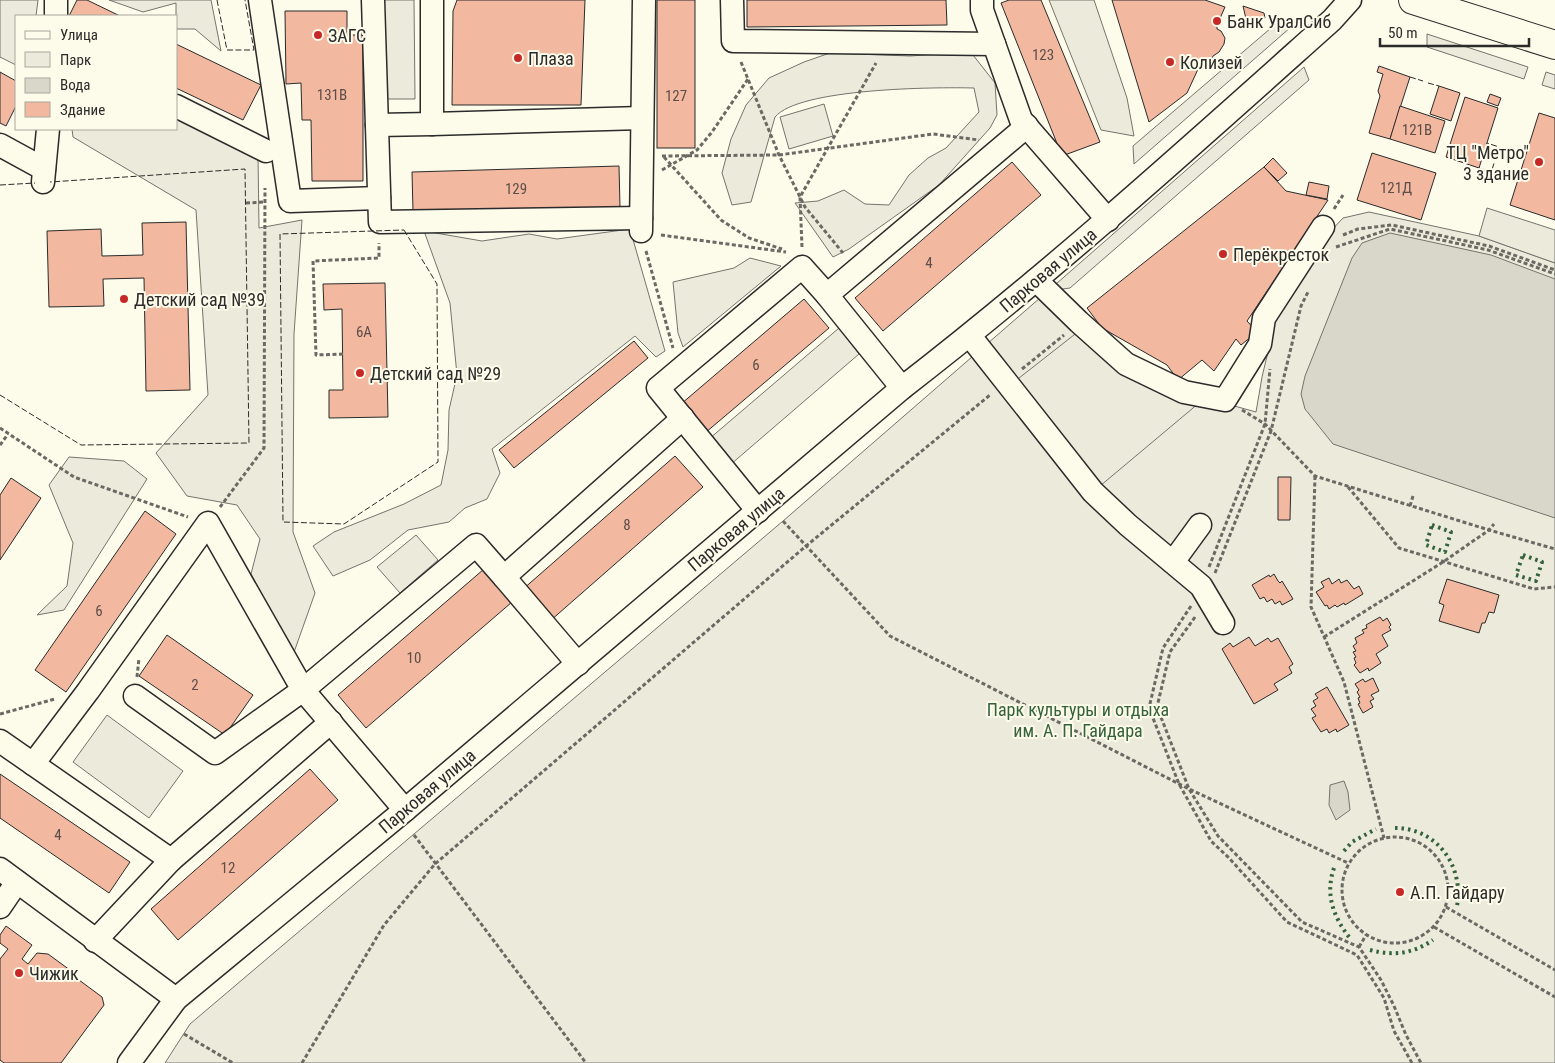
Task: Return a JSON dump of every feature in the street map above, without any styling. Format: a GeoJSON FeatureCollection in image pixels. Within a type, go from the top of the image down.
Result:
{"type":"FeatureCollection","features":[{"type":"Feature","properties":{"kind":"main road"},"geometry":{"type":"LineString","coordinates":[[1413,0],[1555,45]]}},
{"type":"Feature","properties":{"kind":"street"},"geometry":{"type":"LineString","coordinates":[[56,0],[56,15]]}},
{"type":"Feature","properties":{"kind":"street"},"geometry":{"type":"LineString","coordinates":[[260,0],[290,201],[379,198]]}},
{"type":"Feature","properties":{"kind":"street"},"geometry":{"type":"LineString","coordinates":[[373,0],[380,222],[641,225],[642,185],[652,156],[642,118],[644,0]]}},
{"type":"Feature","properties":{"kind":"street"},"geometry":{"type":"LineString","coordinates":[[432,0],[432,124]]}},
{"type":"Feature","properties":{"kind":"street"},"geometry":{"type":"LineString","coordinates":[[732,0],[732,41],[994,44]]}},
{"type":"Feature","properties":{"kind":"street"},"geometry":{"type":"LineString","coordinates":[[982,0],[982,10],[1021,120],[1108,220]]}},
{"type":"Feature","properties":{"kind":"street","name":"Парковая улица"},"geometry":{"type":"LineString","coordinates":[[129,1063],[176,999],[405,810],[902,388],[970,336],[1108,220],[1332,20],[1350,0]]}},
{"type":"Feature","properties":{"kind":"street"},"geometry":{"type":"LineString","coordinates":[[178,107],[266,151]]}},
{"type":"Feature","properties":{"kind":"street"},"geometry":{"type":"LineString","coordinates":[[377,125],[642,118]]}},
{"type":"Feature","properties":{"kind":"street"},"geometry":{"type":"LineString","coordinates":[[827,295],[1027,126]]}},
{"type":"Feature","properties":{"kind":"street"},"geometry":{"type":"LineString","coordinates":[[0,145],[44,175],[48,130]]}},
{"type":"Feature","properties":{"kind":"street"},"geometry":{"type":"LineString","coordinates":[[1036,280],[1126,364],[1184,392],[1225,400],[1260,344],[1264,318],[1330,232]]}},
{"type":"Feature","properties":{"kind":"street"},"geometry":{"type":"LineString","coordinates":[[758,511],[658,388],[802,267],[902,388]]}},
{"type":"Feature","properties":{"kind":"street"},"geometry":{"type":"LineString","coordinates":[[970,336],[1093,492],[1204,591],[1223,622]]}},
{"type":"Feature","properties":{"kind":"street"},"geometry":{"type":"LineString","coordinates":[[504,577],[683,418]]}},
{"type":"Feature","properties":{"kind":"street"},"geometry":{"type":"LineString","coordinates":[[33,764],[208,523],[303,690],[405,810]]}},
{"type":"Feature","properties":{"kind":"street"},"geometry":{"type":"LineString","coordinates":[[1172,562],[1200,525]]}},
{"type":"Feature","properties":{"kind":"street"},"geometry":{"type":"LineString","coordinates":[[135,696],[215,753],[303,690],[476,545],[578,664]]}},
{"type":"Feature","properties":{"kind":"street"},"geometry":{"type":"LineString","coordinates":[[96,941],[171,860],[331,722]]}},
{"type":"Feature","properties":{"kind":"street"},"geometry":{"type":"LineString","coordinates":[[0,740],[171,860]]}},
{"type":"Feature","properties":{"kind":"street"},"geometry":{"type":"LineString","coordinates":[[0,907],[8,875],[176,999]]}},
{"type":"Feature","properties":{"kind":"path"},"geometry":{"type":"LineString","coordinates":[[732,41],[779,155],[800,198],[805,207],[857,270]]}},
{"type":"Feature","properties":{"kind":"path"},"geometry":{"type":"LineString","coordinates":[[802,267],[800,198],[887,43]]}},
{"type":"Feature","properties":{"kind":"path"},"geometry":{"type":"LineString","coordinates":[[642,185],[671,164],[697,150],[712,132],[748,79]]}},
{"type":"Feature","properties":{"kind":"path"},"geometry":{"type":"LineString","coordinates":[[652,156],[779,155],[933,134],[1007,144]]}},
{"type":"Feature","properties":{"kind":"path"},"geometry":{"type":"LineString","coordinates":[[652,156],[671,164],[721,220],[749,238],[790,252],[641,225],[679,371]]}},
{"type":"Feature","properties":{"kind":"path"},"geometry":{"type":"LineString","coordinates":[[0,428],[74,477],[208,523],[264,448],[265,185]]}},
{"type":"Feature","properties":{"kind":"path"},"geometry":{"type":"LineString","coordinates":[[246,203],[265,202]]}},
{"type":"Feature","properties":{"kind":"path"},"geometry":{"type":"LineString","coordinates":[[343,354],[316,355],[314,261],[379,258],[380,222]]}},
{"type":"Feature","properties":{"kind":"path"},"geometry":{"type":"LineString","coordinates":[[1330,232],[1392,225],[1489,246],[1555,270]]}},
{"type":"Feature","properties":{"kind":"path"},"geometry":{"type":"LineString","coordinates":[[1330,254],[1335,247],[1390,229],[1488,250],[1555,274]]}},
{"type":"Feature","properties":{"kind":"path"},"geometry":{"type":"LineString","coordinates":[[1309,290],[1301,306],[1271,430],[1204,591],[1197,598],[1163,648],[1149,708],[1179,784],[1211,840],[1230,858],[1287,922],[1357,955],[1384,998],[1394,1031],[1412,1063]]}},
{"type":"Feature","properties":{"kind":"path"},"geometry":{"type":"LineString","coordinates":[[302,1063],[384,925],[435,864],[806,546],[1079,322]]}},
{"type":"Feature","properties":{"kind":"path"},"geometry":{"type":"LineString","coordinates":[[1272,363],[1269,372],[1265,424],[1204,591],[1201,608],[1170,652],[1157,707],[1189,789],[1218,836],[1302,922],[1359,947],[1381,980],[1421,1063]]}},
{"type":"Feature","properties":{"kind":"path"},"geometry":{"type":"LineString","coordinates":[[1225,400],[1265,424],[1315,476],[1489,530],[1555,548]]}},
{"type":"Feature","properties":{"kind":"path"},"geometry":{"type":"LineString","coordinates":[[0,445],[8,434]]}},
{"type":"Feature","properties":{"kind":"path"},"geometry":{"type":"LineString","coordinates":[[1315,476],[1310,607],[1344,682],[1384,838]]}},
{"type":"Feature","properties":{"kind":"path"},"geometry":{"type":"LineString","coordinates":[[1348,486],[1399,548],[1534,589],[1555,587]]}},
{"type":"Feature","properties":{"kind":"path"},"geometry":{"type":"LineString","coordinates":[[1410,506],[1412,496]]}},
{"type":"Feature","properties":{"kind":"path"},"geometry":{"type":"LineString","coordinates":[[783,521],[890,636],[1189,789],[1348,864]]}},
{"type":"Feature","properties":{"kind":"path"},"geometry":{"type":"LineString","coordinates":[[1324,636],[1443,562],[1489,530],[1494,524]]}},
{"type":"Feature","properties":{"kind":"path"},"geometry":{"type":"LineString","coordinates":[[414,835],[586,1063]]}},
{"type":"Feature","properties":{"kind":"path"},"geometry":{"type":"LineString","coordinates":[[1384,838],[1407,838],[1424,844],[1437,856],[1446,871],[1449,889],[1446,907],[1439,922],[1426,934],[1410,942],[1393,944],[1375,940],[1366,935],[1349,918],[1342,901],[1342,883],[1348,864],[1358,852],[1372,842],[1384,838]]}},
{"type":"Feature","properties":{"kind":"path"},"geometry":{"type":"LineString","coordinates":[[1446,907],[1555,970]]}},
{"type":"Feature","properties":{"kind":"path"},"geometry":{"type":"LineString","coordinates":[[1434,927],[1555,997]]}},
{"type":"Feature","properties":{"kind":"path"},"geometry":{"type":"LineString","coordinates":[[1359,947],[1366,935]]}},
{"type":"Feature","properties":{"kind":"path"},"geometry":{"type":"LineString","coordinates":[[184,1034],[234,1063]]}},
{"type":"Feature","properties":{"kind":"green space"},"geometry":{"type":"Polygon","coordinates":[[[0,0],[38,0],[36,15],[15,15],[15,64],[0,57],[0,0]]]}},
{"type":"Feature","properties":{"kind":"green space"},"geometry":{"type":"Polygon","coordinates":[[[109,0],[211,0],[221,51],[195,29],[178,29],[176,3],[143,12],[109,0]]]}},
{"type":"Feature","properties":{"kind":"green space"},"geometry":{"type":"Polygon","coordinates":[[[1049,0],[1094,0],[1127,98],[1134,136],[1101,130],[1049,0]]]}},
{"type":"Feature","properties":{"kind":"green space"},"geometry":{"type":"Polygon","coordinates":[[[830,53],[910,56],[955,53],[973,55],[995,83],[997,115],[990,128],[939,185],[849,249],[833,257],[795,203],[818,201],[844,190],[865,204],[889,205],[909,175],[928,158],[946,148],[979,112],[974,88],[869,91],[811,100],[789,107],[775,117],[751,202],[732,205],[722,173],[731,139],[746,105],[769,78],[804,62],[830,53]]]}},
{"type":"Feature","properties":{"kind":"green space"},"geometry":{"type":"Polygon","coordinates":[[[824,104],[833,136],[789,149],[780,117],[824,104]]]}},
{"type":"Feature","properties":{"kind":"green space"},"geometry":{"type":"Polygon","coordinates":[[[178,118],[258,156],[259,228],[302,220],[294,334],[293,532],[315,593],[293,655],[251,574],[260,539],[237,505],[187,496],[156,453],[208,395],[196,210],[73,137],[72,130],[178,130],[178,118]]]}},
{"type":"Feature","properties":{"kind":"green space","name":"Парк культуры и отдыха им. А. П. Гайдара"},"geometry":{"type":"Polygon","coordinates":[[[1369,212],[1479,236],[1555,263],[1555,1063],[165,1063],[190,1024],[783,521],[1048,291],[1061,306],[1184,392],[1256,412],[1276,318],[1317,246],[1343,218],[1369,212]]]}},
{"type":"Feature","properties":{"kind":"green space"},"geometry":{"type":"Polygon","coordinates":[[[630,229],[665,351],[656,357],[635,336],[492,449],[500,473],[487,499],[465,508],[449,522],[408,530],[370,560],[333,576],[313,546],[334,532],[404,504],[441,485],[448,450],[449,410],[457,375],[450,303],[424,231],[482,241],[529,234],[557,239],[630,229]]]}},
{"type":"Feature","properties":{"kind":"green space"},"geometry":{"type":"Polygon","coordinates":[[[750,258],[781,266],[683,347],[678,333],[673,282],[734,268],[750,258]]]}},
{"type":"Feature","properties":{"kind":"green space"},"geometry":{"type":"Polygon","coordinates":[[[839,328],[859,354],[730,465],[709,439],[839,328]]]}},
{"type":"Feature","properties":{"kind":"green space"},"geometry":{"type":"Polygon","coordinates":[[[69,457],[124,461],[147,479],[64,610],[37,615],[67,586],[73,543],[49,485],[69,457]]]}},
{"type":"Feature","properties":{"kind":"green space"},"geometry":{"type":"Polygon","coordinates":[[[416,535],[438,560],[400,593],[377,567],[416,535]]]}},
{"type":"Feature","properties":{"kind":"green space"},"geometry":{"type":"Polygon","coordinates":[[[107,715],[183,771],[149,818],[73,762],[107,715]]]}},
{"type":"Feature","properties":{"kind":"shaded area"},"geometry":{"type":"Polygon","coordinates":[[[380,0],[414,0],[415,99],[381,99],[380,0]]]}},
{"type":"Feature","properties":{"kind":"shaded area"},"geometry":{"type":"Polygon","coordinates":[[[1299,20],[1134,164],[1133,146],[1278,22],[1299,20]]]}},
{"type":"Feature","properties":{"kind":"shaded area"},"geometry":{"type":"Polygon","coordinates":[[[1427,34],[1528,67],[1524,79],[1427,47],[1427,34]]]}},
{"type":"Feature","properties":{"kind":"shaded area"},"geometry":{"type":"Polygon","coordinates":[[[1304,67],[1309,80],[1070,288],[1048,291],[1304,67]]]}},
{"type":"Feature","properties":{"kind":"shaded area"},"geometry":{"type":"Polygon","coordinates":[[[1546,72],[1555,75],[1555,89],[1542,85],[1546,72]]]}},
{"type":"Feature","properties":{"kind":"shaded area"},"geometry":{"type":"Polygon","coordinates":[[[1487,208],[1555,230],[1555,263],[1479,236],[1487,208]]]}},
{"type":"Feature","properties":{"kind":"shaded area"},"geometry":{"type":"Polygon","coordinates":[[[1079,331],[1199,403],[1100,486],[1014,382],[1079,331]]]}},
{"type":"Feature","properties":{"kind":"water"},"geometry":{"type":"Polygon","coordinates":[[[1390,233],[1491,255],[1555,279],[1555,518],[1333,444],[1305,409],[1301,394],[1305,376],[1352,258],[1362,243],[1390,233]]]}},
{"type":"Feature","properties":{"kind":"water"},"geometry":{"type":"Polygon","coordinates":[[[1344,781],[1348,792],[1350,810],[1336,820],[1329,805],[1330,785],[1344,781]]]}},
{"type":"Feature","properties":{"kind":"building"},"geometry":{"type":"Polygon","coordinates":[[[77,0],[87,0],[118,15],[70,15],[77,0]]]}},
{"type":"Feature","properties":{"kind":"building","name":"Плаза"},"geometry":{"type":"Polygon","coordinates":[[[457,0],[585,0],[581,105],[452,105],[453,11],[457,0]]]}},
{"type":"Feature","properties":{"kind":"building"},"geometry":{"type":"Polygon","coordinates":[[[657,0],[695,0],[695,148],[657,148],[657,0]]]}},
{"type":"Feature","properties":{"kind":"building"},"geometry":{"type":"Polygon","coordinates":[[[747,0],[946,0],[947,25],[747,27],[747,0]]]}},
{"type":"Feature","properties":{"kind":"building"},"geometry":{"type":"Polygon","coordinates":[[[1009,0],[1041,0],[1100,142],[1062,156],[1001,3],[1009,0]]]}},
{"type":"Feature","properties":{"kind":"building","name":"Колизей"},"geometry":{"type":"Polygon","coordinates":[[[1112,0],[1205,0],[1225,7],[1217,25],[1217,29],[1221,31],[1225,38],[1219,52],[1213,56],[1207,68],[1199,67],[1187,93],[1149,122],[1112,0]]]}},
{"type":"Feature","properties":{"kind":"building"},"geometry":{"type":"Polygon","coordinates":[[[1243,6],[1264,13],[1265,18],[1247,23],[1243,6]]]}},
{"type":"Feature","properties":{"kind":"building"},"geometry":{"type":"Polygon","coordinates":[[[285,11],[347,11],[347,35],[363,35],[363,181],[312,181],[311,120],[302,120],[301,83],[286,84],[285,11]]]}},
{"type":"Feature","properties":{"kind":"building"},"geometry":{"type":"Polygon","coordinates":[[[178,45],[261,85],[243,120],[178,89],[178,45]]]}},
{"type":"Feature","properties":{"kind":"building"},"geometry":{"type":"Polygon","coordinates":[[[1379,66],[1410,77],[1390,139],[1369,133],[1380,96],[1378,91],[1383,74],[1377,72],[1379,66]]]}},
{"type":"Feature","properties":{"kind":"building"},"geometry":{"type":"Polygon","coordinates":[[[0,72],[15,80],[15,108],[6,126],[0,123],[0,72]]]}},
{"type":"Feature","properties":{"kind":"building"},"geometry":{"type":"Polygon","coordinates":[[[1439,86],[1460,93],[1451,121],[1430,114],[1439,86]]]}},
{"type":"Feature","properties":{"kind":"building"},"geometry":{"type":"Polygon","coordinates":[[[1490,94],[1501,98],[1498,106],[1487,102],[1490,94]]]}},
{"type":"Feature","properties":{"kind":"building"},"geometry":{"type":"Polygon","coordinates":[[[1465,97],[1498,108],[1479,168],[1446,157],[1465,97]]]}},
{"type":"Feature","properties":{"kind":"building"},"geometry":{"type":"Polygon","coordinates":[[[1400,106],[1445,121],[1435,153],[1390,139],[1400,106]]]}},
{"type":"Feature","properties":{"kind":"building","name":"ТЦ \"Метро\" 3 здание"},"geometry":{"type":"Polygon","coordinates":[[[1539,113],[1555,118],[1555,220],[1510,205],[1539,113]]]}},
{"type":"Feature","properties":{"kind":"building"},"geometry":{"type":"Polygon","coordinates":[[[1372,153],[1436,173],[1421,220],[1357,200],[1372,153]]]}},
{"type":"Feature","properties":{"kind":"building"},"geometry":{"type":"Polygon","coordinates":[[[1273,158],[1287,173],[1278,181],[1264,167],[1273,158]]]}},
{"type":"Feature","properties":{"kind":"building"},"geometry":{"type":"Polygon","coordinates":[[[1012,162],[1041,195],[883,331],[855,298],[1012,162]]]}},
{"type":"Feature","properties":{"kind":"building"},"geometry":{"type":"Polygon","coordinates":[[[619,166],[620,207],[413,212],[412,172],[619,166]]]}},
{"type":"Feature","properties":{"kind":"building","name":"Перёкресток"},"geometry":{"type":"Polygon","coordinates":[[[1264,167],[1286,191],[1328,200],[1247,321],[1257,332],[1241,345],[1236,339],[1214,371],[1202,360],[1178,380],[1167,365],[1102,328],[1087,308],[1264,167]]]}},
{"type":"Feature","properties":{"kind":"building"},"geometry":{"type":"Polygon","coordinates":[[[1309,182],[1329,186],[1327,199],[1306,195],[1309,182]]]}},
{"type":"Feature","properties":{"kind":"building"},"geometry":{"type":"Polygon","coordinates":[[[186,222],[190,390],[146,391],[144,278],[103,279],[104,306],[49,307],[47,231],[101,229],[102,256],[143,255],[142,223],[186,222]]]}},
{"type":"Feature","properties":{"kind":"building"},"geometry":{"type":"Polygon","coordinates":[[[385,283],[388,417],[329,418],[329,390],[343,390],[342,309],[324,310],[323,284],[385,283]]]}},
{"type":"Feature","properties":{"kind":"building"},"geometry":{"type":"Polygon","coordinates":[[[804,299],[829,328],[705,433],[681,404],[804,299]]]}},
{"type":"Feature","properties":{"kind":"building"},"geometry":{"type":"Polygon","coordinates":[[[634,341],[648,358],[514,468],[499,450],[634,341]]]}},
{"type":"Feature","properties":{"kind":"building"},"geometry":{"type":"Polygon","coordinates":[[[675,456],[703,487],[550,621],[522,590],[675,456]]]}},
{"type":"Feature","properties":{"kind":"building"},"geometry":{"type":"Polygon","coordinates":[[[1278,477],[1291,477],[1290,520],[1278,520],[1278,477]]]}},
{"type":"Feature","properties":{"kind":"building"},"geometry":{"type":"Polygon","coordinates":[[[11,478],[41,498],[0,560],[0,495],[11,478]]]}},
{"type":"Feature","properties":{"kind":"building"},"geometry":{"type":"Polygon","coordinates":[[[145,511],[176,534],[66,692],[35,670],[145,511]]]}},
{"type":"Feature","properties":{"kind":"building"},"geometry":{"type":"Polygon","coordinates":[[[484,569],[512,602],[366,728],[338,695],[484,569]]]}},
{"type":"Feature","properties":{"kind":"building"},"geometry":{"type":"Polygon","coordinates":[[[1274,574],[1280,583],[1282,581],[1293,599],[1282,605],[1280,601],[1275,604],[1272,599],[1267,602],[1264,597],[1260,599],[1252,585],[1274,574]]]}},
{"type":"Feature","properties":{"kind":"building"},"geometry":{"type":"Polygon","coordinates":[[[1329,578],[1332,584],[1339,579],[1341,583],[1347,580],[1354,589],[1359,586],[1363,594],[1345,605],[1344,603],[1337,607],[1335,605],[1329,609],[1316,592],[1324,587],[1321,582],[1329,578]]]}},
{"type":"Feature","properties":{"kind":"building"},"geometry":{"type":"Polygon","coordinates":[[[1447,579],[1499,595],[1494,613],[1489,612],[1485,623],[1482,623],[1479,633],[1439,621],[1444,605],[1439,603],[1447,579]]]}},
{"type":"Feature","properties":{"kind":"building"},"geometry":{"type":"Polygon","coordinates":[[[1380,617],[1383,621],[1387,618],[1391,625],[1389,627],[1391,630],[1382,635],[1388,646],[1376,654],[1381,663],[1369,671],[1368,668],[1360,673],[1354,665],[1356,663],[1354,658],[1356,657],[1353,652],[1356,651],[1353,646],[1357,643],[1355,638],[1364,633],[1362,630],[1367,628],[1366,625],[1380,617]]]}},
{"type":"Feature","properties":{"kind":"building"},"geometry":{"type":"Polygon","coordinates":[[[167,635],[253,695],[225,735],[139,676],[167,635]]]}},
{"type":"Feature","properties":{"kind":"building"},"geometry":{"type":"Polygon","coordinates":[[[1249,637],[1255,646],[1268,638],[1271,642],[1278,638],[1293,664],[1289,667],[1292,673],[1274,684],[1278,690],[1254,704],[1222,649],[1230,643],[1233,647],[1249,637]]]}},
{"type":"Feature","properties":{"kind":"building"},"geometry":{"type":"Polygon","coordinates":[[[1373,678],[1379,691],[1371,695],[1374,699],[1370,701],[1373,707],[1363,713],[1358,704],[1360,703],[1358,698],[1360,697],[1357,692],[1359,690],[1355,684],[1363,679],[1365,682],[1373,678]]]}},
{"type":"Feature","properties":{"kind":"building"},"geometry":{"type":"Polygon","coordinates":[[[1327,687],[1349,725],[1337,732],[1336,729],[1329,733],[1327,729],[1321,732],[1312,718],[1316,716],[1311,709],[1316,706],[1313,701],[1318,698],[1315,694],[1327,687]]]}},
{"type":"Feature","properties":{"kind":"building"},"geometry":{"type":"Polygon","coordinates":[[[310,769],[338,800],[178,940],[151,909],[310,769]]]}},
{"type":"Feature","properties":{"kind":"building"},"geometry":{"type":"Polygon","coordinates":[[[0,774],[130,862],[109,893],[0,818],[0,774]]]}},
{"type":"Feature","properties":{"kind":"building"},"geometry":{"type":"Polygon","coordinates":[[[6,926],[32,945],[22,959],[28,964],[37,953],[48,954],[102,997],[104,1005],[61,1063],[4,1063],[0,1060],[0,959],[8,949],[0,943],[0,935],[6,926]]]}},
{"type":"Feature","properties":{"kind":"hedge"},"geometry":{"type":"LineString","coordinates":[[1432,525],[1451,532],[1445,552],[1426,545],[1432,525]]}},
{"type":"Feature","properties":{"kind":"hedge"},"geometry":{"type":"LineString","coordinates":[[1523,555],[1542,562],[1536,581],[1516,575],[1523,555]]}},
{"type":"Feature","properties":{"kind":"hedge"},"geometry":{"type":"LineString","coordinates":[[1395,828],[1410,830],[1423,835],[1435,842],[1444,852],[1452,864],[1456,877],[1458,891],[1457,906]]}},
{"type":"Feature","properties":{"kind":"hedge"},"geometry":{"type":"LineString","coordinates":[[1344,851],[1352,842],[1376,829]]}},
{"type":"Feature","properties":{"kind":"hedge"},"geometry":{"type":"LineString","coordinates":[[1334,868],[1330,887],[1332,904],[1343,929],[1349,937]]}},
{"type":"Feature","properties":{"kind":"hedge"},"geometry":{"type":"LineString","coordinates":[[1370,950],[1387,953],[1410,951],[1433,940]]}},
{"type":"Feature","properties":{"kind":"fence"},"geometry":{"type":"LineString","coordinates":[[217,0],[227,50],[254,50],[245,0]]}},
{"type":"Feature","properties":{"kind":"fence"},"geometry":{"type":"LineString","coordinates":[[1410,77],[1423,81]]}},
{"type":"Feature","properties":{"kind":"fence"},"geometry":{"type":"LineString","coordinates":[[1428,83],[1439,86]]}},
{"type":"Feature","properties":{"kind":"fence"},"geometry":{"type":"LineString","coordinates":[[1479,168],[1491,173],[1499,147],[1487,143]]}},
{"type":"Feature","properties":{"kind":"fence"},"geometry":{"type":"LineString","coordinates":[[0,395],[81,445],[249,443],[245,169],[50,182]]}},
{"type":"Feature","properties":{"kind":"fence"},"geometry":{"type":"LineString","coordinates":[[0,185],[35,183]]}},
{"type":"Feature","properties":{"kind":"fence"},"geometry":{"type":"LineString","coordinates":[[404,230],[437,284],[438,462],[344,524],[283,522],[280,234],[404,230]]}},
{"type":"Feature","properties":{"kind":"place","name":"Банк УралСиб"},"geometry":{"type":"Point","coordinates":[1217,21]}},
{"type":"Feature","properties":{"kind":"place","name":"ЗАГС"},"geometry":{"type":"Point","coordinates":[318,35]}},
{"type":"Feature","properties":{"kind":"place","name":"Плаза"},"geometry":{"type":"Point","coordinates":[518,58]}},
{"type":"Feature","properties":{"kind":"place","name":"Колизей"},"geometry":{"type":"Point","coordinates":[1170,62]}},
{"type":"Feature","properties":{"kind":"place","name":"ТЦ \"Метро\" 3 здание"},"geometry":{"type":"Point","coordinates":[1539,162]}},
{"type":"Feature","properties":{"kind":"place","name":"Перёкресток"},"geometry":{"type":"Point","coordinates":[1223,254]}},
{"type":"Feature","properties":{"kind":"place","name":"Детский сад №39"},"geometry":{"type":"Point","coordinates":[124,299]}},
{"type":"Feature","properties":{"kind":"place","name":"Детский сад №29"},"geometry":{"type":"Point","coordinates":[360,373]}},
{"type":"Feature","properties":{"kind":"place","name":"А.П. Гайдару"},"geometry":{"type":"Point","coordinates":[1400,892]}},
{"type":"Feature","properties":{"kind":"place","name":"Чижик"},"geometry":{"type":"Point","coordinates":[19,973]}}]}
